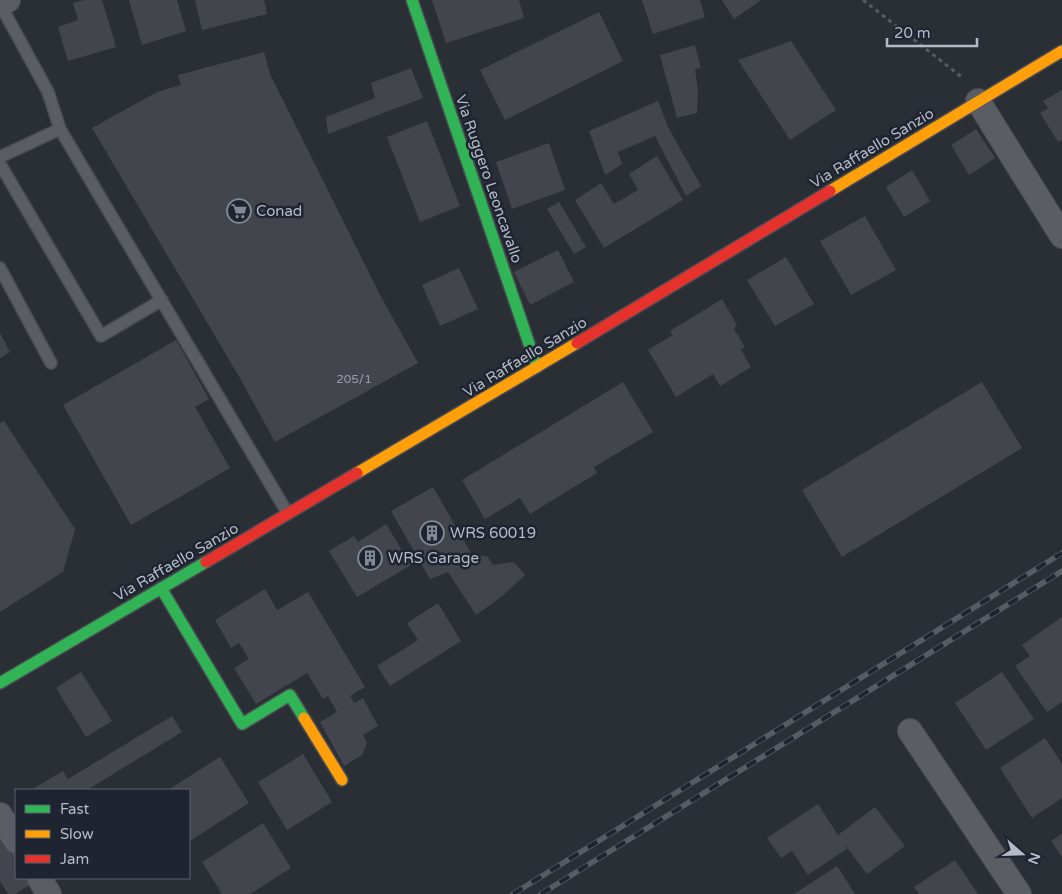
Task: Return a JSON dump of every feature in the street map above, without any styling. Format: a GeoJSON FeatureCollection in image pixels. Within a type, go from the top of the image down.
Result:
{"type":"FeatureCollection","features":[{"type":"Feature","properties":{"kind":"main road","name":"Via Ruggero Leoncavallo"},"geometry":{"type":"LineString","coordinates":[[412,0],[536,368]]}},
{"type":"Feature","properties":{"kind":"main road","name":"Via Raffaello Sanzio"},"geometry":{"type":"LineString","coordinates":[[0,684],[536,368],[1062,51]]}},
{"type":"Feature","properties":{"kind":"main road"},"geometry":{"type":"LineString","coordinates":[[161,588],[242,724],[290,695],[342,780]]}},
{"type":"Feature","properties":{"kind":"street"},"geometry":{"type":"LineString","coordinates":[[0,4],[8,0]]}},
{"type":"Feature","properties":{"kind":"street"},"geometry":{"type":"LineString","coordinates":[[978,101],[1062,236]]}},
{"type":"Feature","properties":{"kind":"street"},"geometry":{"type":"LineString","coordinates":[[910,731],[1019,894]]}},
{"type":"Feature","properties":{"kind":"street"},"geometry":{"type":"LineString","coordinates":[[0,815],[15,839]]}},
{"type":"Feature","properties":{"kind":"street"},"geometry":{"type":"LineString","coordinates":[[40,879],[49,894]]}},
{"type":"Feature","properties":{"kind":"lane"},"geometry":{"type":"LineString","coordinates":[[0,4],[48,92],[60,129],[288,514]]}},
{"type":"Feature","properties":{"kind":"lane"},"geometry":{"type":"LineString","coordinates":[[0,157],[60,129]]}},
{"type":"Feature","properties":{"kind":"lane"},"geometry":{"type":"LineString","coordinates":[[0,164],[101,336],[162,300]]}},
{"type":"Feature","properties":{"kind":"lane"},"geometry":{"type":"LineString","coordinates":[[0,268],[51,363]]}},
{"type":"Feature","properties":{"kind":"path"},"geometry":{"type":"LineString","coordinates":[[863,0],[964,79],[978,101]]}},
{"type":"Feature","properties":{"kind":"building"},"geometry":{"type":"Polygon","coordinates":[[[84,0],[102,0],[116,47],[68,61],[58,27],[78,20],[73,3],[84,0]]]}},
{"type":"Feature","properties":{"kind":"building"},"geometry":{"type":"Polygon","coordinates":[[[129,0],[177,0],[186,31],[142,45],[129,0]]]}},
{"type":"Feature","properties":{"kind":"building"},"geometry":{"type":"Polygon","coordinates":[[[195,0],[264,0],[267,14],[202,30],[195,0]]]}},
{"type":"Feature","properties":{"kind":"building"},"geometry":{"type":"Polygon","coordinates":[[[432,0],[519,0],[524,18],[446,43],[432,0]]]}},
{"type":"Feature","properties":{"kind":"building"},"geometry":{"type":"Polygon","coordinates":[[[642,0],[700,0],[705,17],[653,34],[642,0]]]}},
{"type":"Feature","properties":{"kind":"building"},"geometry":{"type":"Polygon","coordinates":[[[722,0],[761,0],[734,19],[722,0]]]}},
{"type":"Feature","properties":{"kind":"building"},"geometry":{"type":"Polygon","coordinates":[[[599,12],[623,61],[505,120],[480,70],[599,12]]]}},
{"type":"Feature","properties":{"kind":"building"},"geometry":{"type":"Polygon","coordinates":[[[791,41],[836,110],[790,140],[738,60],[791,41]]]}},
{"type":"Feature","properties":{"kind":"building"},"geometry":{"type":"Polygon","coordinates":[[[695,45],[701,68],[695,69],[698,92],[697,113],[677,118],[660,55],[695,45]]]}},
{"type":"Feature","properties":{"kind":"building","name":"Conad"},"geometry":{"type":"Polygon","coordinates":[[[264,52],[270,74],[379,293],[418,363],[275,442],[237,373],[92,128],[157,92],[181,85],[178,75],[264,52]]]}},
{"type":"Feature","properties":{"kind":"building"},"geometry":{"type":"Polygon","coordinates":[[[411,68],[423,98],[328,134],[326,117],[375,98],[371,83],[411,68]]]}},
{"type":"Feature","properties":{"kind":"building"},"geometry":{"type":"Polygon","coordinates":[[[1062,90],[1062,140],[1058,142],[1040,113],[1048,108],[1043,101],[1062,90]]]}},
{"type":"Feature","properties":{"kind":"building"},"geometry":{"type":"Polygon","coordinates":[[[658,101],[668,127],[701,186],[686,196],[655,136],[618,152],[622,164],[605,175],[589,131],[658,101]]]}},
{"type":"Feature","properties":{"kind":"building"},"geometry":{"type":"Polygon","coordinates":[[[427,121],[460,206],[420,222],[387,137],[427,121]]]}},
{"type":"Feature","properties":{"kind":"building"},"geometry":{"type":"Polygon","coordinates":[[[976,129],[995,158],[969,175],[951,145],[976,129]]]}},
{"type":"Feature","properties":{"kind":"building"},"geometry":{"type":"Polygon","coordinates":[[[549,143],[565,190],[512,209],[496,162],[549,143]]]}},
{"type":"Feature","properties":{"kind":"building"},"geometry":{"type":"Polygon","coordinates":[[[657,156],[683,200],[604,248],[575,200],[601,183],[614,204],[638,190],[629,174],[657,156]]]}},
{"type":"Feature","properties":{"kind":"building"},"geometry":{"type":"Polygon","coordinates":[[[912,170],[930,201],[904,217],[886,187],[912,170]]]}},
{"type":"Feature","properties":{"kind":"building"},"geometry":{"type":"Polygon","coordinates":[[[559,202],[586,247],[574,254],[547,209],[559,202]]]}},
{"type":"Feature","properties":{"kind":"building"},"geometry":{"type":"Polygon","coordinates":[[[865,216],[896,270],[851,295],[820,241],[865,216]]]}},
{"type":"Feature","properties":{"kind":"building"},"geometry":{"type":"Polygon","coordinates":[[[558,250],[574,282],[530,305],[514,272],[558,250]]]}},
{"type":"Feature","properties":{"kind":"building"},"geometry":{"type":"Polygon","coordinates":[[[786,257],[814,304],[775,326],[747,280],[786,257]]]}},
{"type":"Feature","properties":{"kind":"building"},"geometry":{"type":"Polygon","coordinates":[[[459,268],[478,309],[440,326],[422,285],[459,268]]]}},
{"type":"Feature","properties":{"kind":"building"},"geometry":{"type":"Polygon","coordinates":[[[722,299],[737,325],[734,329],[745,347],[741,350],[751,367],[720,386],[713,374],[676,397],[648,350],[673,335],[670,331],[722,299]]]}},
{"type":"Feature","properties":{"kind":"building"},"geometry":{"type":"Polygon","coordinates":[[[0,333],[10,352],[0,358],[0,333]]]}},
{"type":"Feature","properties":{"kind":"building"},"geometry":{"type":"Polygon","coordinates":[[[176,340],[209,399],[195,407],[230,468],[131,525],[63,405],[176,340]]]}},
{"type":"Feature","properties":{"kind":"building"},"geometry":{"type":"Polygon","coordinates":[[[623,382],[653,432],[594,467],[597,473],[530,514],[520,498],[485,519],[462,480],[623,382]]]}},
{"type":"Feature","properties":{"kind":"building"},"geometry":{"type":"Polygon","coordinates":[[[982,382],[1022,448],[842,557],[802,490],[982,382]]]}},
{"type":"Feature","properties":{"kind":"building"},"geometry":{"type":"Polygon","coordinates":[[[4,421],[75,529],[63,572],[0,612],[0,423],[4,421]]]}},
{"type":"Feature","properties":{"kind":"building","name":"WRS 60019"},"geometry":{"type":"Polygon","coordinates":[[[433,487],[472,555],[487,556],[493,565],[514,562],[525,575],[501,597],[476,615],[448,572],[430,579],[391,511],[433,487]]]}},
{"type":"Feature","properties":{"kind":"building","name":"WRS Garage"},"geometry":{"type":"Polygon","coordinates":[[[386,524],[411,565],[357,597],[329,551],[354,536],[358,542],[386,524]]]}},
{"type":"Feature","properties":{"kind":"building"},"geometry":{"type":"Polygon","coordinates":[[[265,589],[277,610],[308,592],[365,687],[350,696],[354,703],[363,698],[378,726],[363,735],[367,743],[362,755],[344,766],[320,722],[337,712],[328,696],[323,699],[307,673],[256,704],[234,668],[249,659],[239,643],[231,648],[215,620],[265,589]]]}},
{"type":"Feature","properties":{"kind":"building"},"geometry":{"type":"Polygon","coordinates":[[[438,603],[461,641],[390,686],[377,666],[418,640],[407,623],[438,603]]]}},
{"type":"Feature","properties":{"kind":"building"},"geometry":{"type":"Polygon","coordinates":[[[1062,617],[1062,702],[1047,712],[1015,666],[1030,656],[1022,645],[1062,617]]]}},
{"type":"Feature","properties":{"kind":"building"},"geometry":{"type":"Polygon","coordinates":[[[81,672],[112,721],[86,737],[56,688],[81,672]]]}},
{"type":"Feature","properties":{"kind":"building"},"geometry":{"type":"Polygon","coordinates":[[[1002,672],[1034,719],[986,750],[955,703],[1002,672]]]}},
{"type":"Feature","properties":{"kind":"building"},"geometry":{"type":"Polygon","coordinates":[[[172,716],[182,732],[89,789],[33,789],[63,771],[68,779],[172,716]]]}},
{"type":"Feature","properties":{"kind":"building"},"geometry":{"type":"Polygon","coordinates":[[[1045,738],[1062,764],[1062,798],[1032,818],[1000,768],[1045,738]]]}},
{"type":"Feature","properties":{"kind":"building"},"geometry":{"type":"Polygon","coordinates":[[[303,754],[332,802],[287,830],[258,782],[303,754]]]}},
{"type":"Feature","properties":{"kind":"building"},"geometry":{"type":"Polygon","coordinates":[[[220,757],[249,803],[190,841],[190,789],[170,789],[220,757]]]}},
{"type":"Feature","properties":{"kind":"building"},"geometry":{"type":"Polygon","coordinates":[[[818,804],[838,835],[875,807],[905,846],[867,874],[842,841],[847,849],[808,875],[792,851],[781,858],[767,838],[818,804]]]}},
{"type":"Feature","properties":{"kind":"building"},"geometry":{"type":"Polygon","coordinates":[[[263,823],[291,868],[250,894],[222,894],[202,862],[263,823]]]}},
{"type":"Feature","properties":{"kind":"building"},"geometry":{"type":"Polygon","coordinates":[[[1062,834],[1062,857],[1051,841],[1062,834]]]}},
{"type":"Feature","properties":{"kind":"building"},"geometry":{"type":"Polygon","coordinates":[[[4,836],[15,855],[15,879],[30,879],[32,884],[15,894],[8,894],[0,881],[0,839],[4,836]]]}},
{"type":"Feature","properties":{"kind":"building"},"geometry":{"type":"Polygon","coordinates":[[[955,860],[978,894],[919,894],[914,887],[955,860]]]}},
{"type":"Feature","properties":{"kind":"building"},"geometry":{"type":"Polygon","coordinates":[[[837,866],[855,894],[794,894],[837,866]]]}},
{"type":"Feature","properties":{"kind":"railway"},"geometry":{"type":"LineString","coordinates":[[513,894],[1062,553]]}},
{"type":"Feature","properties":{"kind":"railway"},"geometry":{"type":"LineString","coordinates":[[541,894],[1062,571]]}},
{"type":"Feature","properties":{"kind":"traffic: fast"},"geometry":{"type":"LineString","coordinates":[[412,0],[537,367]]}},
{"type":"Feature","properties":{"kind":"traffic: fast"},"geometry":{"type":"LineString","coordinates":[[0,683],[206,562]]}},
{"type":"Feature","properties":{"kind":"traffic: fast"},"geometry":{"type":"LineString","coordinates":[[161,588],[242,724],[290,695],[304,718]]}},
{"type":"Feature","properties":{"kind":"traffic: slow"},"geometry":{"type":"LineString","coordinates":[[830,191],[1062,51]]}},
{"type":"Feature","properties":{"kind":"traffic: slow"},"geometry":{"type":"LineString","coordinates":[[357,473],[577,343]]}},
{"type":"Feature","properties":{"kind":"traffic: slow"},"geometry":{"type":"LineString","coordinates":[[304,718],[342,780]]}},
{"type":"Feature","properties":{"kind":"traffic: jam"},"geometry":{"type":"LineString","coordinates":[[577,343],[830,191]]}},
{"type":"Feature","properties":{"kind":"traffic: jam"},"geometry":{"type":"LineString","coordinates":[[206,562],[357,473]]}},
{"type":"Feature","properties":{"kind":"place","name":"Conad"},"geometry":{"type":"Point","coordinates":[239,211]}},
{"type":"Feature","properties":{"kind":"place","name":"WRS 60019"},"geometry":{"type":"Point","coordinates":[432,533]}},
{"type":"Feature","properties":{"kind":"place","name":"WRS Garage"},"geometry":{"type":"Point","coordinates":[370,558]}}]}
